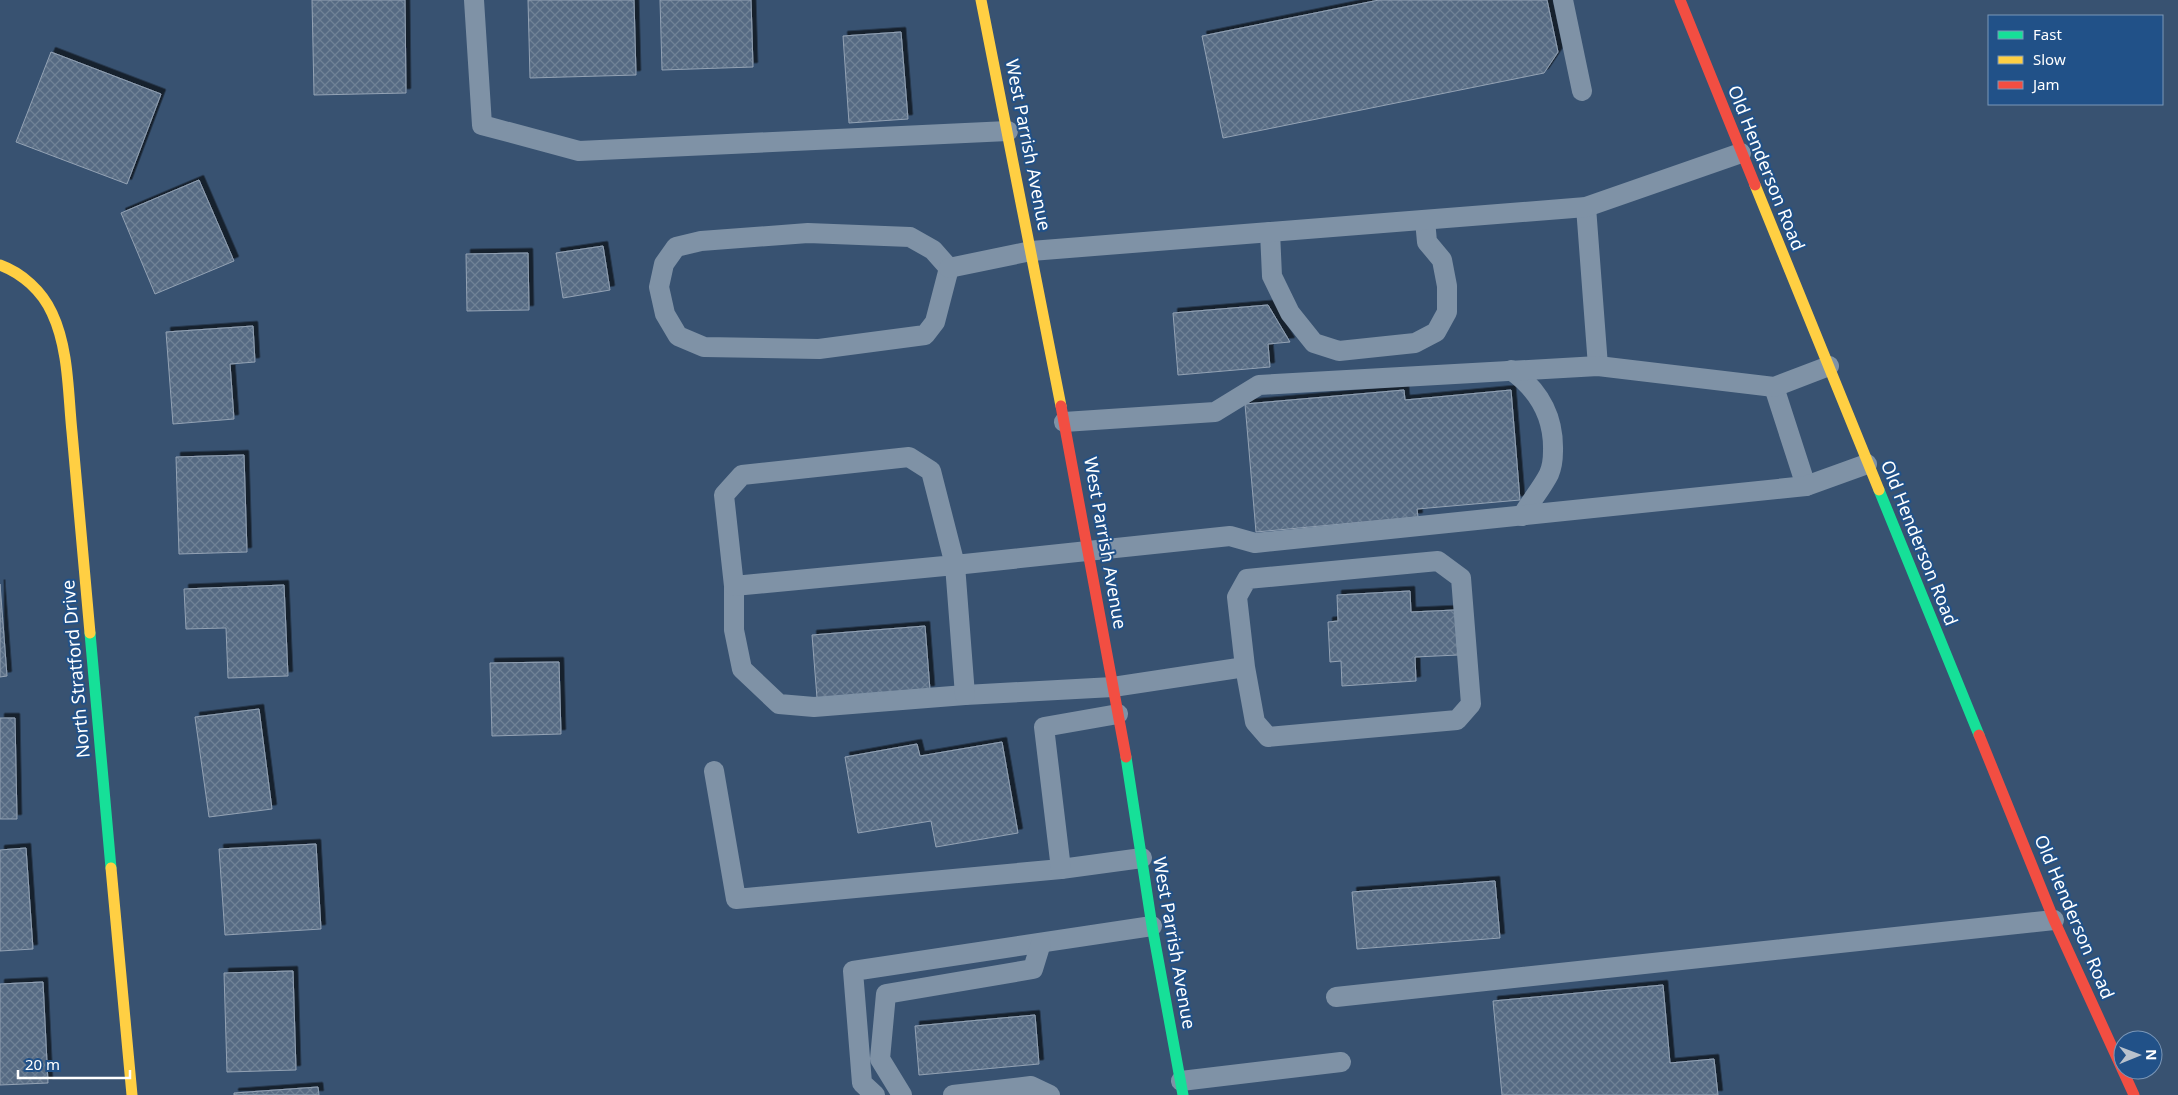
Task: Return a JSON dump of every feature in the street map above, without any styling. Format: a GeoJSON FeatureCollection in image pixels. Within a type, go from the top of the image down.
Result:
{"type":"FeatureCollection","features":[{"type":"Feature","properties":{"kind":"street","name":"West Parrish Avenue"},"geometry":{"type":"LineString","coordinates":[[981,0],[1088,550],[1118,714],[1152,926],[1182,1088]]}},
{"type":"Feature","properties":{"kind":"street","name":"Old Henderson Road"},"geometry":{"type":"LineString","coordinates":[[1680,0],[1867,464],[2054,920],[2134,1095]]}},
{"type":"Feature","properties":{"kind":"street","name":"North Stratford Drive"},"geometry":{"type":"LineString","coordinates":[[0,265],[8,267],[34,286],[52,314],[61,348],[73,446],[132,1095]]}},
{"type":"Feature","properties":{"kind":"lane"},"geometry":{"type":"LineString","coordinates":[[474,0],[482,124],[579,151],[1008,131]]}},
{"type":"Feature","properties":{"kind":"lane"},"geometry":{"type":"LineString","coordinates":[[1563,0],[1582,91]]}},
{"type":"Feature","properties":{"kind":"lane"},"geometry":{"type":"LineString","coordinates":[[949,268],[1031,251],[1586,207],[1741,153]]}},
{"type":"Feature","properties":{"kind":"lane"},"geometry":{"type":"LineString","coordinates":[[1586,207],[1598,366]]}},
{"type":"Feature","properties":{"kind":"lane"},"geometry":{"type":"LineString","coordinates":[[1270,232],[1272,276],[1290,313],[1314,343],[1339,351],[1415,343],[1436,332],[1447,312],[1447,286],[1442,260],[1427,242],[1425,220]]}},
{"type":"Feature","properties":{"kind":"lane"},"geometry":{"type":"LineString","coordinates":[[808,233],[910,237],[933,250],[949,268],[935,322],[925,335],[819,349],[704,347],[678,336],[665,314],[659,287],[664,264],[676,247],[701,241],[808,233]]}},
{"type":"Feature","properties":{"kind":"lane"},"geometry":{"type":"LineString","coordinates":[[1064,422],[1215,412],[1259,385],[1598,366],[1774,387],[1829,366]]}},
{"type":"Feature","properties":{"kind":"lane"},"geometry":{"type":"LineString","coordinates":[[1511,370],[1522,378],[1542,401],[1549,415],[1553,438],[1550,474],[1522,516]]}},
{"type":"Feature","properties":{"kind":"lane"},"geometry":{"type":"LineString","coordinates":[[1774,387],[1806,486]]}},
{"type":"Feature","properties":{"kind":"lane"},"geometry":{"type":"LineString","coordinates":[[965,694],[955,565],[931,471],[909,457],[742,475],[724,495],[734,586],[734,630],[742,669],[779,704],[814,707],[965,694],[1113,687],[1246,667]]}},
{"type":"Feature","properties":{"kind":"lane"},"geometry":{"type":"LineString","coordinates":[[734,586],[1230,536],[1254,543],[1806,486],[1867,464]]}},
{"type":"Feature","properties":{"kind":"lane"},"geometry":{"type":"LineString","coordinates":[[1438,561],[1461,578],[1471,704],[1457,720],[1268,737],[1255,722],[1246,667],[1237,597],[1247,579],[1438,561]]}},
{"type":"Feature","properties":{"kind":"lane"},"geometry":{"type":"LineString","coordinates":[[1062,868],[1044,727],[1118,714]]}},
{"type":"Feature","properties":{"kind":"lane"},"geometry":{"type":"LineString","coordinates":[[714,771],[736,899],[1062,868],[1142,858]]}},
{"type":"Feature","properties":{"kind":"lane"},"geometry":{"type":"LineString","coordinates":[[1336,997],[2054,920]]}},
{"type":"Feature","properties":{"kind":"lane"},"geometry":{"type":"LineString","coordinates":[[875,1095],[862,1083],[853,971],[1152,926]]}},
{"type":"Feature","properties":{"kind":"lane"},"geometry":{"type":"LineString","coordinates":[[902,1095],[880,1059],[886,994],[1033,969],[1041,943]]}},
{"type":"Feature","properties":{"kind":"lane"},"geometry":{"type":"LineString","coordinates":[[1182,1088],[1341,1062]]}},
{"type":"Feature","properties":{"kind":"lane"},"geometry":{"type":"LineString","coordinates":[[953,1095],[1031,1086],[1050,1095]]}},
{"type":"Feature","properties":{"kind":"building"},"geometry":{"type":"Polygon","coordinates":[[[312,0],[405,0],[406,93],[314,95],[312,0]]]}},
{"type":"Feature","properties":{"kind":"building"},"geometry":{"type":"Polygon","coordinates":[[[528,0],[634,0],[636,75],[530,78],[528,0]]]}},
{"type":"Feature","properties":{"kind":"building"},"geometry":{"type":"Polygon","coordinates":[[[660,0],[751,0],[753,67],[662,70],[660,0]]]}},
{"type":"Feature","properties":{"kind":"building"},"geometry":{"type":"Polygon","coordinates":[[[1379,0],[1547,0],[1558,52],[1544,73],[1223,138],[1202,36],[1379,0]]]}},
{"type":"Feature","properties":{"kind":"building"},"geometry":{"type":"Polygon","coordinates":[[[901,32],[908,119],[849,123],[843,36],[901,32]]]}},
{"type":"Feature","properties":{"kind":"building"},"geometry":{"type":"Polygon","coordinates":[[[51,52],[161,94],[127,184],[16,142],[51,52]]]}},
{"type":"Feature","properties":{"kind":"building"},"geometry":{"type":"Polygon","coordinates":[[[199,180],[234,261],[155,294],[121,213],[199,180]]]}},
{"type":"Feature","properties":{"kind":"building"},"geometry":{"type":"Polygon","coordinates":[[[603,246],[610,290],[563,298],[556,253],[603,246]]]}},
{"type":"Feature","properties":{"kind":"building"},"geometry":{"type":"Polygon","coordinates":[[[528,253],[529,310],[467,311],[466,254],[528,253]]]}},
{"type":"Feature","properties":{"kind":"building"},"geometry":{"type":"Polygon","coordinates":[[[1268,305],[1290,342],[1268,344],[1270,367],[1178,375],[1173,313],[1268,305]]]}},
{"type":"Feature","properties":{"kind":"building"},"geometry":{"type":"Polygon","coordinates":[[[253,326],[255,362],[230,364],[234,419],[173,424],[166,332],[253,326]]]}},
{"type":"Feature","properties":{"kind":"building"},"geometry":{"type":"Polygon","coordinates":[[[1404,390],[1405,400],[1511,390],[1520,500],[1417,509],[1418,517],[1256,532],[1245,404],[1404,390]]]}},
{"type":"Feature","properties":{"kind":"building"},"geometry":{"type":"Polygon","coordinates":[[[244,455],[247,552],[179,554],[176,457],[244,455]]]}},
{"type":"Feature","properties":{"kind":"building"},"geometry":{"type":"Polygon","coordinates":[[[0,584],[7,676],[0,677],[0,584]]]}},
{"type":"Feature","properties":{"kind":"building"},"geometry":{"type":"Polygon","coordinates":[[[284,585],[288,676],[228,678],[226,628],[186,629],[184,589],[284,585]]]}},
{"type":"Feature","properties":{"kind":"building"},"geometry":{"type":"Polygon","coordinates":[[[1410,591],[1411,612],[1455,610],[1458,655],[1415,657],[1416,681],[1342,686],[1341,661],[1330,662],[1328,622],[1338,621],[1337,595],[1410,591]]]}},
{"type":"Feature","properties":{"kind":"building"},"geometry":{"type":"Polygon","coordinates":[[[925,626],[930,690],[817,698],[812,635],[925,626]]]}},
{"type":"Feature","properties":{"kind":"building"},"geometry":{"type":"Polygon","coordinates":[[[559,662],[561,734],[492,736],[490,663],[559,662]]]}},
{"type":"Feature","properties":{"kind":"building"},"geometry":{"type":"Polygon","coordinates":[[[259,709],[272,809],[209,817],[195,717],[259,709]]]}},
{"type":"Feature","properties":{"kind":"building"},"geometry":{"type":"Polygon","coordinates":[[[0,718],[15,718],[17,819],[0,819],[0,718]]]}},
{"type":"Feature","properties":{"kind":"building"},"geometry":{"type":"Polygon","coordinates":[[[1002,742],[1018,833],[936,847],[931,821],[858,833],[845,757],[917,744],[920,756],[1002,742]]]}},
{"type":"Feature","properties":{"kind":"building"},"geometry":{"type":"Polygon","coordinates":[[[316,844],[321,929],[225,935],[219,849],[316,844]]]}},
{"type":"Feature","properties":{"kind":"building"},"geometry":{"type":"Polygon","coordinates":[[[26,848],[33,949],[0,951],[0,850],[26,848]]]}},
{"type":"Feature","properties":{"kind":"building"},"geometry":{"type":"Polygon","coordinates":[[[1495,881],[1500,938],[1357,949],[1352,892],[1495,881]]]}},
{"type":"Feature","properties":{"kind":"building"},"geometry":{"type":"Polygon","coordinates":[[[293,971],[296,1070],[227,1072],[224,973],[293,971]]]}},
{"type":"Feature","properties":{"kind":"building"},"geometry":{"type":"Polygon","coordinates":[[[43,982],[48,1083],[0,1085],[0,984],[43,982]]]}},
{"type":"Feature","properties":{"kind":"building"},"geometry":{"type":"Polygon","coordinates":[[[1663,985],[1670,1063],[1714,1059],[1718,1095],[1502,1095],[1493,1001],[1663,985]]]}},
{"type":"Feature","properties":{"kind":"building"},"geometry":{"type":"Polygon","coordinates":[[[1035,1015],[1039,1064],[919,1075],[915,1026],[1035,1015]]]}},
{"type":"Feature","properties":{"kind":"building"},"geometry":{"type":"Polygon","coordinates":[[[318,1087],[319,1095],[234,1095],[234,1093],[318,1087]]]}},
{"type":"Feature","properties":{"kind":"traffic: fast"},"geometry":{"type":"LineString","coordinates":[[1879,490],[1979,735]]}},
{"type":"Feature","properties":{"kind":"traffic: fast"},"geometry":{"type":"LineString","coordinates":[[90,633],[111,868]]}},
{"type":"Feature","properties":{"kind":"traffic: fast"},"geometry":{"type":"LineString","coordinates":[[1126,757],[1152,926],[1183,1095]]}},
{"type":"Feature","properties":{"kind":"traffic: slow"},"geometry":{"type":"LineString","coordinates":[[981,0],[1061,406]]}},
{"type":"Feature","properties":{"kind":"traffic: slow"},"geometry":{"type":"LineString","coordinates":[[1755,185],[1879,490]]}},
{"type":"Feature","properties":{"kind":"traffic: slow"},"geometry":{"type":"LineString","coordinates":[[0,265],[23,278],[43,297],[52,313],[62,341],[68,387],[90,633]]}},
{"type":"Feature","properties":{"kind":"traffic: slow"},"geometry":{"type":"LineString","coordinates":[[111,868],[132,1095]]}},
{"type":"Feature","properties":{"kind":"traffic: jam"},"geometry":{"type":"LineString","coordinates":[[1680,0],[1755,185]]}},
{"type":"Feature","properties":{"kind":"traffic: jam"},"geometry":{"type":"LineString","coordinates":[[1061,406],[1126,757]]}},
{"type":"Feature","properties":{"kind":"traffic: jam"},"geometry":{"type":"LineString","coordinates":[[1979,735],[2054,920],[2134,1095]]}}]}
